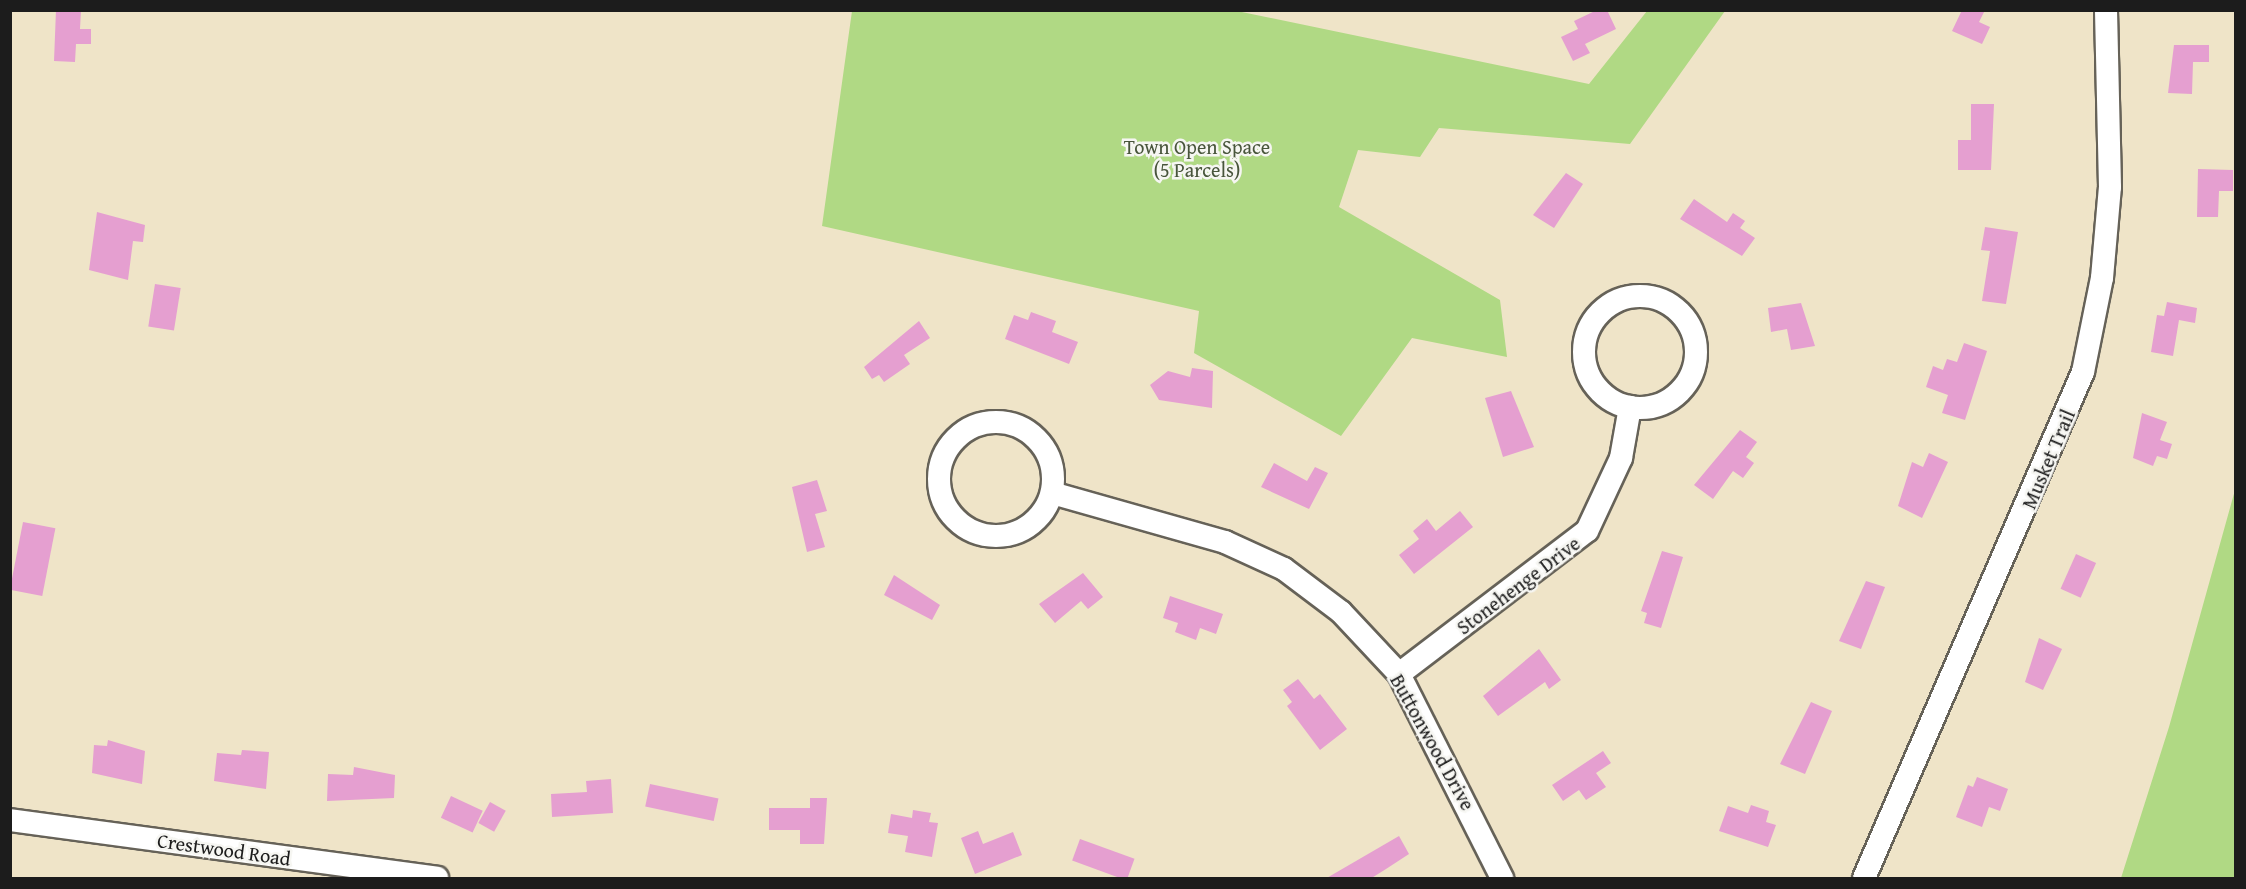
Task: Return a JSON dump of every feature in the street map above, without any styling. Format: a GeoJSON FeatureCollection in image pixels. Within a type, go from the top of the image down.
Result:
{"type":"FeatureCollection","features":[{"type":"Feature","properties":{"kind":"street","name":"Musket Trail"},"geometry":{"type":"LineString","coordinates":[[1864,879],[2083,372],[2102,278],[2110,187],[2106,10]]}},
{"type":"Feature","properties":{"kind":"street"},"geometry":{"type":"LineString","coordinates":[[1641,296],[1676,308],[1688,322],[1696,358],[1691,375],[1674,396],[1648,407],[1630,407],[1598,389],[1588,373],[1585,346],[1594,320],[1607,307],[1641,296]]}},
{"type":"Feature","properties":{"kind":"street","name":"Stonehenge Drive"},"geometry":{"type":"LineString","coordinates":[[1399,674],[1566,552],[1587,531],[1621,458],[1630,407]]}},
{"type":"Feature","properties":{"kind":"street"},"geometry":{"type":"LineString","coordinates":[[1000,421],[1019,426],[1042,445],[1053,472],[1052,493],[1030,526],[992,537],[955,520],[944,504],[940,465],[962,432],[1000,421]]}},
{"type":"Feature","properties":{"kind":"street","name":"Buttonwood Drive"},"geometry":{"type":"LineString","coordinates":[[1052,493],[1225,542],[1284,569],[1341,612],[1399,674],[1502,879]]}},
{"type":"Feature","properties":{"kind":"street","name":"Crestwood Road"},"geometry":{"type":"LineString","coordinates":[[10,820],[333,871],[437,879]]}},
{"type":"Feature","properties":{"kind":"green space","name":"Town Open Space (5 Parcels)"},"geometry":{"type":"Polygon","coordinates":[[[852,11],[1237,11],[1589,84],[1647,11],[1725,11],[1630,144],[1439,128],[1420,157],[1358,150],[1339,207],[1500,300],[1507,357],[1412,338],[1341,436],[1194,353],[1199,311],[822,226],[852,11]]]}},
{"type":"Feature","properties":{"kind":"green space"},"geometry":{"type":"Polygon","coordinates":[[[2235,490],[2235,878],[2121,878],[2169,727],[2235,490]]]}},
{"type":"Feature","properties":{"kind":"building"},"geometry":{"type":"Polygon","coordinates":[[[56,10],[81,10],[80,29],[91,29],[91,44],[76,44],[75,62],[54,61],[56,10]]]}},
{"type":"Feature","properties":{"kind":"building"},"geometry":{"type":"Polygon","coordinates":[[[1597,10],[1607,10],[1616,29],[1585,44],[1590,53],[1573,61],[1561,37],[1578,29],[1574,21],[1597,10]]]}},
{"type":"Feature","properties":{"kind":"building"},"geometry":{"type":"Polygon","coordinates":[[[1962,10],[1985,10],[1979,22],[1990,27],[1982,44],[1952,31],[1962,10]]]}},
{"type":"Feature","properties":{"kind":"building"},"geometry":{"type":"Polygon","coordinates":[[[2174,45],[2209,45],[2209,62],[2193,62],[2192,94],[2168,93],[2174,45]]]}},
{"type":"Feature","properties":{"kind":"building"},"geometry":{"type":"Polygon","coordinates":[[[1971,104],[1994,104],[1991,170],[1958,170],[1958,140],[1971,140],[1971,104]]]}},
{"type":"Feature","properties":{"kind":"building"},"geometry":{"type":"Polygon","coordinates":[[[2198,169],[2233,170],[2233,191],[2219,191],[2218,217],[2197,217],[2198,169]]]}},
{"type":"Feature","properties":{"kind":"building"},"geometry":{"type":"Polygon","coordinates":[[[1566,173],[1583,184],[1554,228],[1533,215],[1566,173]]]}},
{"type":"Feature","properties":{"kind":"building"},"geometry":{"type":"Polygon","coordinates":[[[1694,199],[1727,222],[1733,213],[1745,221],[1740,228],[1755,238],[1742,256],[1680,219],[1694,199]]]}},
{"type":"Feature","properties":{"kind":"building"},"geometry":{"type":"Polygon","coordinates":[[[97,212],[145,225],[143,242],[133,241],[128,280],[89,270],[97,212]]]}},
{"type":"Feature","properties":{"kind":"building"},"geometry":{"type":"Polygon","coordinates":[[[1985,227],[2018,232],[2006,304],[1982,301],[1990,251],[1981,250],[1985,227]]]}},
{"type":"Feature","properties":{"kind":"building"},"geometry":{"type":"Polygon","coordinates":[[[155,284],[181,288],[174,331],[148,326],[155,284]]]}},
{"type":"Feature","properties":{"kind":"building"},"geometry":{"type":"Polygon","coordinates":[[[2167,302],[2197,308],[2195,323],[2179,320],[2173,356],[2151,352],[2157,315],[2164,316],[2167,302]]]}},
{"type":"Feature","properties":{"kind":"building"},"geometry":{"type":"Polygon","coordinates":[[[1801,303],[1815,346],[1791,350],[1787,329],[1771,332],[1768,308],[1801,303]]]}},
{"type":"Feature","properties":{"kind":"building"},"geometry":{"type":"Polygon","coordinates":[[[1031,312],[1056,321],[1052,332],[1078,342],[1069,364],[1005,339],[1014,315],[1028,320],[1031,312]]]}},
{"type":"Feature","properties":{"kind":"building"},"geometry":{"type":"Polygon","coordinates":[[[919,321],[930,338],[904,355],[910,364],[884,382],[879,375],[872,379],[864,367],[919,321]]]}},
{"type":"Feature","properties":{"kind":"building"},"geometry":{"type":"Polygon","coordinates":[[[1964,343],[1987,351],[1965,420],[1942,413],[1948,395],[1926,387],[1933,366],[1943,370],[1947,359],[1957,362],[1964,343]]]}},
{"type":"Feature","properties":{"kind":"building"},"geometry":{"type":"Polygon","coordinates":[[[1192,368],[1213,371],[1212,408],[1159,400],[1150,385],[1168,371],[1190,377],[1192,368]]]}},
{"type":"Feature","properties":{"kind":"building"},"geometry":{"type":"Polygon","coordinates":[[[1511,391],[1534,447],[1503,457],[1485,398],[1511,391]]]}},
{"type":"Feature","properties":{"kind":"building"},"geometry":{"type":"Polygon","coordinates":[[[2142,413],[2167,422],[2160,440],[2172,444],[2167,459],[2157,456],[2153,466],[2133,458],[2142,413]]]}},
{"type":"Feature","properties":{"kind":"building"},"geometry":{"type":"Polygon","coordinates":[[[1740,430],[1757,442],[1746,457],[1754,463],[1743,478],[1733,471],[1713,499],[1694,485],[1740,430]]]}},
{"type":"Feature","properties":{"kind":"building"},"geometry":{"type":"Polygon","coordinates":[[[1929,453],[1948,462],[1922,518],[1898,506],[1912,462],[1923,467],[1929,453]]]}},
{"type":"Feature","properties":{"kind":"building"},"geometry":{"type":"Polygon","coordinates":[[[1274,463],[1307,481],[1315,467],[1328,473],[1309,509],[1261,487],[1274,463]]]}},
{"type":"Feature","properties":{"kind":"building"},"geometry":{"type":"Polygon","coordinates":[[[817,480],[827,511],[815,514],[825,547],[807,552],[792,487],[817,480]]]}},
{"type":"Feature","properties":{"kind":"building"},"geometry":{"type":"Polygon","coordinates":[[[1460,511],[1473,527],[1414,574],[1399,555],[1419,539],[1413,531],[1427,519],[1436,531],[1460,511]]]}},
{"type":"Feature","properties":{"kind":"building"},"geometry":{"type":"Polygon","coordinates":[[[23,522],[55,528],[42,596],[10,590],[23,522]]]}},
{"type":"Feature","properties":{"kind":"building"},"geometry":{"type":"Polygon","coordinates":[[[1662,551],[1683,557],[1661,628],[1644,623],[1647,613],[1641,611],[1662,551]]]}},
{"type":"Feature","properties":{"kind":"building"},"geometry":{"type":"Polygon","coordinates":[[[2076,554],[2096,563],[2081,598],[2061,589],[2076,554]]]}},
{"type":"Feature","properties":{"kind":"building"},"geometry":{"type":"Polygon","coordinates":[[[1083,573],[1103,597],[1088,609],[1081,601],[1055,623],[1039,604],[1083,573]]]}},
{"type":"Feature","properties":{"kind":"building"},"geometry":{"type":"Polygon","coordinates":[[[894,575],[940,605],[932,620],[884,595],[894,575]]]}},
{"type":"Feature","properties":{"kind":"building"},"geometry":{"type":"Polygon","coordinates":[[[1866,581],[1885,587],[1861,649],[1839,641],[1866,581]]]}},
{"type":"Feature","properties":{"kind":"building"},"geometry":{"type":"Polygon","coordinates":[[[1170,596],[1223,614],[1216,634],[1200,628],[1196,640],[1175,632],[1178,623],[1163,618],[1170,596]]]}},
{"type":"Feature","properties":{"kind":"building"},"geometry":{"type":"Polygon","coordinates":[[[2039,638],[2062,649],[2043,690],[2025,682],[2039,638]]]}},
{"type":"Feature","properties":{"kind":"building"},"geometry":{"type":"Polygon","coordinates":[[[1539,649],[1561,680],[1549,689],[1545,682],[1498,716],[1483,696],[1539,649]]]}},
{"type":"Feature","properties":{"kind":"building"},"geometry":{"type":"Polygon","coordinates":[[[1298,679],[1314,699],[1320,694],[1347,729],[1320,750],[1287,706],[1292,702],[1283,690],[1298,679]]]}},
{"type":"Feature","properties":{"kind":"building"},"geometry":{"type":"Polygon","coordinates":[[[1811,702],[1832,711],[1805,774],[1780,764],[1811,702]]]}},
{"type":"Feature","properties":{"kind":"building"},"geometry":{"type":"Polygon","coordinates":[[[108,740],[145,751],[142,784],[92,773],[94,745],[107,746],[108,740]]]}},
{"type":"Feature","properties":{"kind":"building"},"geometry":{"type":"Polygon","coordinates":[[[242,750],[269,752],[266,789],[214,781],[217,753],[241,755],[242,750]]]}},
{"type":"Feature","properties":{"kind":"building"},"geometry":{"type":"Polygon","coordinates":[[[1603,751],[1611,763],[1596,773],[1606,787],[1586,800],[1579,790],[1563,801],[1552,785],[1603,751]]]}},
{"type":"Feature","properties":{"kind":"building"},"geometry":{"type":"Polygon","coordinates":[[[354,767],[395,775],[394,798],[327,801],[328,774],[353,775],[354,767]]]}},
{"type":"Feature","properties":{"kind":"building"},"geometry":{"type":"Polygon","coordinates":[[[1977,777],[2008,789],[2000,811],[1989,807],[1982,827],[1956,817],[1968,785],[1973,787],[1977,777]]]}},
{"type":"Feature","properties":{"kind":"building"},"geometry":{"type":"Polygon","coordinates":[[[611,779],[613,813],[552,817],[551,794],[587,792],[586,781],[611,779]]]}},
{"type":"Feature","properties":{"kind":"building"},"geometry":{"type":"Polygon","coordinates":[[[650,784],[718,799],[714,821],[645,806],[650,784]]]}},
{"type":"Feature","properties":{"kind":"building"},"geometry":{"type":"Polygon","coordinates":[[[451,796],[483,811],[473,833],[441,818],[451,796]]]}},
{"type":"Feature","properties":{"kind":"building"},"geometry":{"type":"Polygon","coordinates":[[[810,798],[827,798],[824,844],[800,844],[800,830],[769,830],[769,808],[810,808],[810,798]]]}},
{"type":"Feature","properties":{"kind":"building"},"geometry":{"type":"Polygon","coordinates":[[[490,802],[506,811],[494,832],[478,823],[490,802]]]}},
{"type":"Feature","properties":{"kind":"building"},"geometry":{"type":"Polygon","coordinates":[[[1751,805],[1769,811],[1766,822],[1776,825],[1768,847],[1719,831],[1728,806],[1748,813],[1751,805]]]}},
{"type":"Feature","properties":{"kind":"building"},"geometry":{"type":"Polygon","coordinates":[[[913,810],[931,813],[929,822],[938,823],[932,857],[905,852],[908,836],[888,833],[891,814],[912,818],[913,810]]]}},
{"type":"Feature","properties":{"kind":"building"},"geometry":{"type":"Polygon","coordinates":[[[978,831],[983,844],[1013,832],[1022,855],[975,874],[961,838],[978,831]]]}},
{"type":"Feature","properties":{"kind":"building"},"geometry":{"type":"Polygon","coordinates":[[[1399,836],[1409,854],[1370,879],[1325,879],[1399,836]]]}},
{"type":"Feature","properties":{"kind":"building"},"geometry":{"type":"Polygon","coordinates":[[[1080,839],[1135,859],[1128,878],[1120,878],[1072,861],[1080,839]]]}}]}
